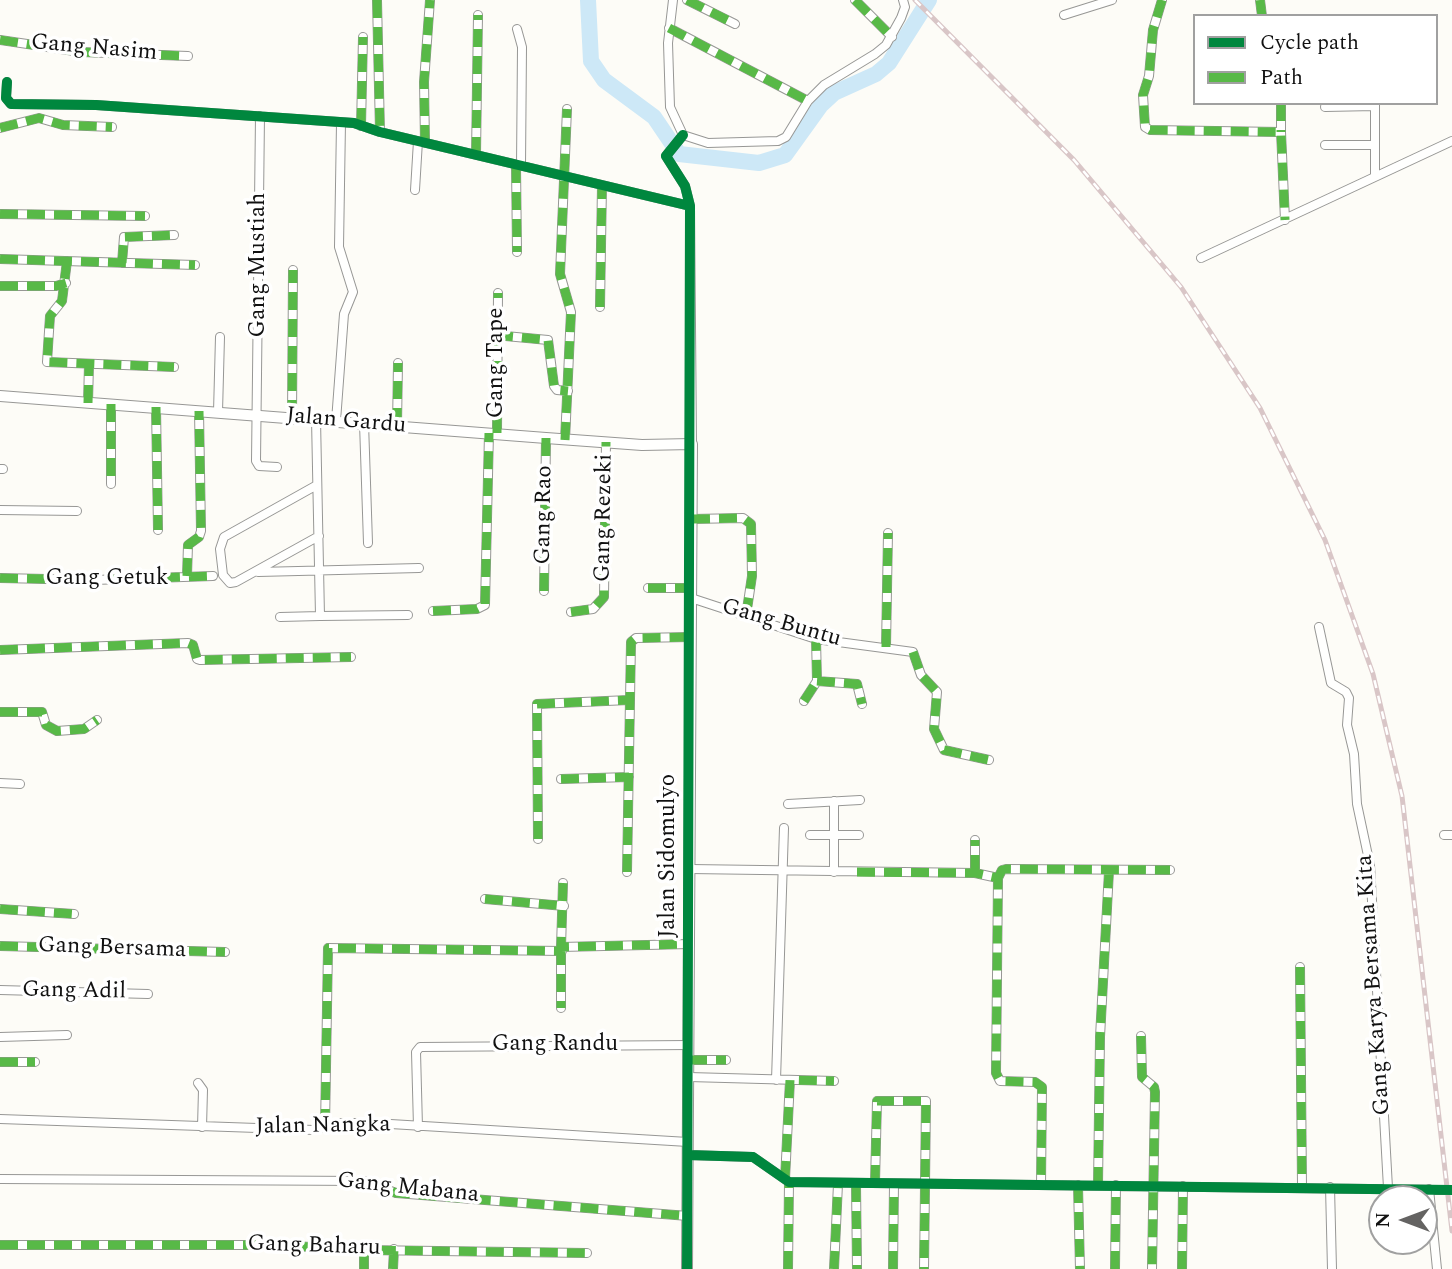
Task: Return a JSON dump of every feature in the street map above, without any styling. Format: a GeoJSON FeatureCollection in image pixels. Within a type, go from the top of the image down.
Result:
{"type":"FeatureCollection","features":[{"type":"Feature","properties":{"kind":"street"},"geometry":{"type":"LineString","coordinates":[[377,0],[380,132]]}},
{"type":"Feature","properties":{"kind":"street"},"geometry":{"type":"LineString","coordinates":[[415,190],[422,142],[430,0]]}},
{"type":"Feature","properties":{"kind":"street"},"geometry":{"type":"LineString","coordinates":[[673,0],[669,28],[670,107],[680,138]]}},
{"type":"Feature","properties":{"kind":"street"},"geometry":{"type":"LineString","coordinates":[[687,0],[735,24]]}},
{"type":"Feature","properties":{"kind":"street"},"geometry":{"type":"LineString","coordinates":[[855,0],[891,37]]}},
{"type":"Feature","properties":{"kind":"street"},"geometry":{"type":"LineString","coordinates":[[680,138],[708,143],[778,141],[791,130],[808,101],[837,76],[876,54],[891,37],[905,7],[903,0]]}},
{"type":"Feature","properties":{"kind":"street"},"geometry":{"type":"LineString","coordinates":[[1064,15],[1112,0]]}},
{"type":"Feature","properties":{"kind":"street"},"geometry":{"type":"LineString","coordinates":[[1162,0],[1153,30],[1149,76],[1143,95],[1147,129],[1281,132]]}},
{"type":"Feature","properties":{"kind":"street"},"geometry":{"type":"LineString","coordinates":[[476,155],[478,15]]}},
{"type":"Feature","properties":{"kind":"street"},"geometry":{"type":"LineString","coordinates":[[669,28],[808,101]]}},
{"type":"Feature","properties":{"kind":"street"},"geometry":{"type":"LineString","coordinates":[[517,29],[522,47],[517,253]]}},
{"type":"Feature","properties":{"kind":"street"},"geometry":{"type":"LineString","coordinates":[[361,126],[363,37]]}},
{"type":"Feature","properties":{"kind":"street","name":"Gang Nasim"},"geometry":{"type":"LineString","coordinates":[[0,40],[81,52],[188,56]]}},
{"type":"Feature","properties":{"kind":"street"},"geometry":{"type":"LineString","coordinates":[[4,87],[6,98],[11,104],[96,105],[361,126],[690,206]]}},
{"type":"Feature","properties":{"kind":"street"},"geometry":{"type":"LineString","coordinates":[[1281,105],[1285,220]]}},
{"type":"Feature","properties":{"kind":"street"},"geometry":{"type":"LineString","coordinates":[[1325,107],[1358,105]]}},
{"type":"Feature","properties":{"kind":"street"},"geometry":{"type":"LineString","coordinates":[[1375,105],[1376,175]]}},
{"type":"Feature","properties":{"kind":"street"},"geometry":{"type":"LineString","coordinates":[[565,440],[570,312],[561,274],[567,109]]}},
{"type":"Feature","properties":{"kind":"street","name":"Gang Mustiah"},"geometry":{"type":"LineString","coordinates":[[260,116],[257,465],[277,467]]}},
{"type":"Feature","properties":{"kind":"street"},"geometry":{"type":"LineString","coordinates":[[0,128],[39,118],[63,125],[112,127]]}},
{"type":"Feature","properties":{"kind":"street"},"geometry":{"type":"LineString","coordinates":[[336,421],[344,314],[352,292],[339,247],[341,123]]}},
{"type":"Feature","properties":{"kind":"street"},"geometry":{"type":"LineString","coordinates":[[680,138],[666,153],[669,163],[685,186],[690,206],[692,444]]}},
{"type":"Feature","properties":{"kind":"street"},"geometry":{"type":"LineString","coordinates":[[1201,258],[1452,141]]}},
{"type":"Feature","properties":{"kind":"street"},"geometry":{"type":"LineString","coordinates":[[1325,145],[1376,145]]}},
{"type":"Feature","properties":{"kind":"street"},"geometry":{"type":"LineString","coordinates":[[600,307],[602,185]]}},
{"type":"Feature","properties":{"kind":"street"},"geometry":{"type":"LineString","coordinates":[[0,214],[145,216]]}},
{"type":"Feature","properties":{"kind":"street"},"geometry":{"type":"LineString","coordinates":[[122,263],[124,237],[174,235]]}},
{"type":"Feature","properties":{"kind":"street"},"geometry":{"type":"LineString","coordinates":[[0,259],[195,265]]}},
{"type":"Feature","properties":{"kind":"street"},"geometry":{"type":"LineString","coordinates":[[67,261],[66,283],[60,306],[50,316],[46,360],[64,365],[174,367]]}},
{"type":"Feature","properties":{"kind":"street"},"geometry":{"type":"LineString","coordinates":[[292,418],[293,270]]}},
{"type":"Feature","properties":{"kind":"street"},"geometry":{"type":"LineString","coordinates":[[0,286],[56,286],[66,283]]}},
{"type":"Feature","properties":{"kind":"street","name":"Gang Tape"},"geometry":{"type":"LineString","coordinates":[[433,611],[481,609],[485,605],[498,293]]}},
{"type":"Feature","properties":{"kind":"street"},"geometry":{"type":"LineString","coordinates":[[495,335],[548,340],[554,386],[558,390],[568,391]]}},
{"type":"Feature","properties":{"kind":"street"},"geometry":{"type":"LineString","coordinates":[[218,412],[220,337]]}},
{"type":"Feature","properties":{"kind":"street"},"geometry":{"type":"LineString","coordinates":[[397,426],[398,363]]}},
{"type":"Feature","properties":{"kind":"street"},"geometry":{"type":"LineString","coordinates":[[88,402],[89,364]]}},
{"type":"Feature","properties":{"kind":"street","name":"Jalan Gardu"},"geometry":{"type":"LineString","coordinates":[[0,396],[546,439],[692,444]]}},
{"type":"Feature","properties":{"kind":"street"},"geometry":{"type":"LineString","coordinates":[[111,404],[111,485]]}},
{"type":"Feature","properties":{"kind":"street"},"geometry":{"type":"LineString","coordinates":[[156,407],[158,530]]}},
{"type":"Feature","properties":{"kind":"street"},"geometry":{"type":"LineString","coordinates":[[187,576],[188,545],[199,537],[201,531],[199,411]]}},
{"type":"Feature","properties":{"kind":"street"},"geometry":{"type":"LineString","coordinates":[[316,419],[320,616]]}},
{"type":"Feature","properties":{"kind":"street"},"geometry":{"type":"LineString","coordinates":[[364,423],[368,543]]}},
{"type":"Feature","properties":{"kind":"street","name":"Gang Rao"},"geometry":{"type":"LineString","coordinates":[[544,591],[546,439]]}},
{"type":"Feature","properties":{"kind":"street","name":"Gang Rezeki"},"geometry":{"type":"LineString","coordinates":[[571,612],[593,609],[604,597],[606,442]]}},
{"type":"Feature","properties":{"kind":"street","name":"Jalan Sidomulyo"},"geometry":{"type":"LineString","coordinates":[[687,1269],[692,444]]}},
{"type":"Feature","properties":{"kind":"street"},"geometry":{"type":"LineString","coordinates":[[317,485],[224,537],[221,566],[226,580],[233,583],[319,536]]}},
{"type":"Feature","properties":{"kind":"street"},"geometry":{"type":"LineString","coordinates":[[0,510],[77,511]]}},
{"type":"Feature","properties":{"kind":"street"},"geometry":{"type":"LineString","coordinates":[[692,519],[749,521],[753,551],[746,616]]}},
{"type":"Feature","properties":{"kind":"street"},"geometry":{"type":"LineString","coordinates":[[886,647],[888,533]]}},
{"type":"Feature","properties":{"kind":"street"},"geometry":{"type":"LineString","coordinates":[[255,572],[320,573],[419,568]]}},
{"type":"Feature","properties":{"kind":"street","name":"Gang Getuk"},"geometry":{"type":"LineString","coordinates":[[0,578],[94,580],[213,576]]}},
{"type":"Feature","properties":{"kind":"street","name":"Gang Buntu"},"geometry":{"type":"LineString","coordinates":[[648,588],[691,593],[746,616],[817,639],[913,652],[921,676],[937,692],[934,729],[944,750],[989,760]]}},
{"type":"Feature","properties":{"kind":"street"},"geometry":{"type":"LineString","coordinates":[[280,617],[408,615]]}},
{"type":"Feature","properties":{"kind":"street","name":"Gang Karya Bersama Kita"},"geometry":{"type":"LineString","coordinates":[[1319,627],[1331,683],[1346,692],[1349,698],[1347,725],[1353,754],[1357,804],[1370,869],[1388,1185]]}},
{"type":"Feature","properties":{"kind":"street"},"geometry":{"type":"LineString","coordinates":[[627,872],[629,700],[633,639],[691,637]]}},
{"type":"Feature","properties":{"kind":"street"},"geometry":{"type":"LineString","coordinates":[[804,701],[817,681],[817,639]]}},
{"type":"Feature","properties":{"kind":"street"},"geometry":{"type":"LineString","coordinates":[[0,650],[188,643],[193,645],[197,659],[200,660],[351,656]]}},
{"type":"Feature","properties":{"kind":"street"},"geometry":{"type":"LineString","coordinates":[[817,681],[857,684],[862,704]]}},
{"type":"Feature","properties":{"kind":"street"},"geometry":{"type":"LineString","coordinates":[[538,839],[537,704],[629,700]]}},
{"type":"Feature","properties":{"kind":"street"},"geometry":{"type":"LineString","coordinates":[[0,712],[42,712],[46,725],[57,731],[84,729],[97,719]]}},
{"type":"Feature","properties":{"kind":"street"},"geometry":{"type":"LineString","coordinates":[[561,779],[629,777]]}},
{"type":"Feature","properties":{"kind":"street"},"geometry":{"type":"LineString","coordinates":[[0,783],[20,784]]}},
{"type":"Feature","properties":{"kind":"street"},"geometry":{"type":"LineString","coordinates":[[788,804],[860,800]]}},
{"type":"Feature","properties":{"kind":"street"},"geometry":{"type":"LineString","coordinates":[[834,801],[835,872]]}},
{"type":"Feature","properties":{"kind":"street"},"geometry":{"type":"LineString","coordinates":[[776,1080],[784,828]]}},
{"type":"Feature","properties":{"kind":"street"},"geometry":{"type":"LineString","coordinates":[[810,835],[859,835]]}},
{"type":"Feature","properties":{"kind":"street"},"geometry":{"type":"LineString","coordinates":[[975,839],[975,873]]}},
{"type":"Feature","properties":{"kind":"street"},"geometry":{"type":"LineString","coordinates":[[690,869],[782,873],[975,873],[998,878]]}},
{"type":"Feature","properties":{"kind":"street"},"geometry":{"type":"LineString","coordinates":[[1041,1185],[1042,1087],[1035,1082],[1002,1082],[996,1073],[998,878],[1002,870],[1006,869],[1170,870]]}},
{"type":"Feature","properties":{"kind":"street"},"geometry":{"type":"LineString","coordinates":[[1098,1185],[1099,1051],[1109,871]]}},
{"type":"Feature","properties":{"kind":"street"},"geometry":{"type":"LineString","coordinates":[[561,1007],[563,883]]}},
{"type":"Feature","properties":{"kind":"street"},"geometry":{"type":"LineString","coordinates":[[485,899],[564,906]]}},
{"type":"Feature","properties":{"kind":"street"},"geometry":{"type":"LineString","coordinates":[[0,909],[75,914]]}},
{"type":"Feature","properties":{"kind":"street"},"geometry":{"type":"LineString","coordinates":[[325,1127],[328,948],[562,949],[690,944]]}},
{"type":"Feature","properties":{"kind":"street","name":"Gang Bersama"},"geometry":{"type":"LineString","coordinates":[[0,946],[225,952]]}},
{"type":"Feature","properties":{"kind":"street"},"geometry":{"type":"LineString","coordinates":[[1300,967],[1302,1186]]}},
{"type":"Feature","properties":{"kind":"street","name":"Gang Adil"},"geometry":{"type":"LineString","coordinates":[[0,990],[148,993]]}},
{"type":"Feature","properties":{"kind":"street"},"geometry":{"type":"LineString","coordinates":[[0,1037],[67,1035]]}},
{"type":"Feature","properties":{"kind":"street"},"geometry":{"type":"LineString","coordinates":[[1141,1036],[1142,1077],[1154,1087],[1155,1092],[1152,1269]]}},
{"type":"Feature","properties":{"kind":"street","name":"Gang Randu"},"geometry":{"type":"LineString","coordinates":[[418,1127],[416,1052],[420,1047],[689,1045]]}},
{"type":"Feature","properties":{"kind":"street"},"geometry":{"type":"LineString","coordinates":[[689,1060],[726,1060]]}},
{"type":"Feature","properties":{"kind":"street"},"geometry":{"type":"LineString","coordinates":[[0,1062],[35,1062]]}},
{"type":"Feature","properties":{"kind":"street"},"geometry":{"type":"LineString","coordinates":[[689,1077],[834,1081]]}},
{"type":"Feature","properties":{"kind":"street"},"geometry":{"type":"LineString","coordinates":[[788,1269],[790,1080]]}},
{"type":"Feature","properties":{"kind":"street"},"geometry":{"type":"LineString","coordinates":[[198,1083],[203,1090],[202,1126]]}},
{"type":"Feature","properties":{"kind":"street"},"geometry":{"type":"LineString","coordinates":[[876,1183],[877,1101],[926,1101],[924,1269]]}},
{"type":"Feature","properties":{"kind":"street","name":"Jalan Nangka"},"geometry":{"type":"LineString","coordinates":[[0,1119],[314,1130],[346,1122],[688,1142]]}},
{"type":"Feature","properties":{"kind":"street"},"geometry":{"type":"LineString","coordinates":[[688,1156],[753,1157],[787,1181],[838,1184],[1368,1187]]}},
{"type":"Feature","properties":{"kind":"street","name":"Gang Mabana"},"geometry":{"type":"LineString","coordinates":[[0,1179],[364,1181],[396,1192],[688,1216]]}},
{"type":"Feature","properties":{"kind":"street"},"geometry":{"type":"LineString","coordinates":[[834,1269],[838,1184]]}},
{"type":"Feature","properties":{"kind":"street"},"geometry":{"type":"LineString","coordinates":[[856,1184],[858,1269]]}},
{"type":"Feature","properties":{"kind":"street"},"geometry":{"type":"LineString","coordinates":[[892,1269],[894,1184]]}},
{"type":"Feature","properties":{"kind":"street"},"geometry":{"type":"LineString","coordinates":[[1078,1185],[1080,1269]]}},
{"type":"Feature","properties":{"kind":"street"},"geometry":{"type":"LineString","coordinates":[[1115,1269],[1116,1185]]}},
{"type":"Feature","properties":{"kind":"street"},"geometry":{"type":"LineString","coordinates":[[1182,1269],[1183,1185]]}},
{"type":"Feature","properties":{"kind":"street"},"geometry":{"type":"LineString","coordinates":[[1330,1186],[1332,1269]]}},
{"type":"Feature","properties":{"kind":"street","name":"Gang Baharu"},"geometry":{"type":"LineString","coordinates":[[0,1245],[276,1245],[364,1250],[587,1253]]}},
{"type":"Feature","properties":{"kind":"street"},"geometry":{"type":"LineString","coordinates":[[393,1269],[394,1249]]}},
{"type":"Feature","properties":{"kind":"street"},"geometry":{"type":"LineString","coordinates":[[363,1269],[364,1250]]}},
{"type":"Feature","properties":{"kind":"waterway"},"geometry":{"type":"LineString","coordinates":[[588,0],[591,61],[604,80],[654,117],[679,154],[759,163],[785,155],[821,105],[834,93],[876,74],[889,63],[929,0]]}},
{"type":"Feature","properties":{"kind":"railway"},"geometry":{"type":"LineString","coordinates":[[915,0],[1074,160],[1181,287],[1260,408],[1325,540],[1373,674],[1402,796],[1452,1231]]}},
{"type":"Feature","properties":{"kind":"marked path"},"geometry":{"type":"LineString","coordinates":[[377,0],[380,132]]}},
{"type":"Feature","properties":{"kind":"marked path"},"geometry":{"type":"LineString","coordinates":[[425,143],[424,82],[430,0]]}},
{"type":"Feature","properties":{"kind":"marked path"},"geometry":{"type":"LineString","coordinates":[[687,0],[735,24]]}},
{"type":"Feature","properties":{"kind":"marked path"},"geometry":{"type":"LineString","coordinates":[[855,0],[892,37]]}},
{"type":"Feature","properties":{"kind":"marked path"},"geometry":{"type":"LineString","coordinates":[[1162,0],[1153,30],[1149,76],[1143,95],[1145,127],[1150,130],[1281,132],[1285,220]]}},
{"type":"Feature","properties":{"kind":"marked path"},"geometry":{"type":"LineString","coordinates":[[1260,0],[1262,14]]}},
{"type":"Feature","properties":{"kind":"marked path"},"geometry":{"type":"LineString","coordinates":[[476,155],[478,15]]}},
{"type":"Feature","properties":{"kind":"marked path"},"geometry":{"type":"LineString","coordinates":[[669,28],[808,101]]}},
{"type":"Feature","properties":{"kind":"marked path"},"geometry":{"type":"LineString","coordinates":[[361,126],[363,37]]}},
{"type":"Feature","properties":{"kind":"marked path"},"geometry":{"type":"LineString","coordinates":[[0,40],[81,52],[188,56]]}},
{"type":"Feature","properties":{"kind":"marked path"},"geometry":{"type":"LineString","coordinates":[[1281,105],[1281,132]]}},
{"type":"Feature","properties":{"kind":"marked path"},"geometry":{"type":"LineString","coordinates":[[565,440],[571,312],[560,274],[567,109]]}},
{"type":"Feature","properties":{"kind":"marked path"},"geometry":{"type":"LineString","coordinates":[[0,128],[39,118],[63,125],[112,127]]}},
{"type":"Feature","properties":{"kind":"marked path"},"geometry":{"type":"LineString","coordinates":[[516,165],[517,252]]}},
{"type":"Feature","properties":{"kind":"marked path"},"geometry":{"type":"LineString","coordinates":[[600,307],[602,185]]}},
{"type":"Feature","properties":{"kind":"marked path"},"geometry":{"type":"LineString","coordinates":[[0,214],[145,216]]}},
{"type":"Feature","properties":{"kind":"marked path"},"geometry":{"type":"LineString","coordinates":[[122,263],[124,237],[174,235]]}},
{"type":"Feature","properties":{"kind":"marked path"},"geometry":{"type":"LineString","coordinates":[[0,259],[195,265]]}},
{"type":"Feature","properties":{"kind":"marked path"},"geometry":{"type":"LineString","coordinates":[[67,261],[62,301],[50,316],[47,362],[174,367]]}},
{"type":"Feature","properties":{"kind":"marked path"},"geometry":{"type":"LineString","coordinates":[[292,418],[293,270]]}},
{"type":"Feature","properties":{"kind":"marked path"},"geometry":{"type":"LineString","coordinates":[[0,286],[56,286],[66,283]]}},
{"type":"Feature","properties":{"kind":"marked path"},"geometry":{"type":"LineString","coordinates":[[497,433],[498,293]]}},
{"type":"Feature","properties":{"kind":"marked path"},"geometry":{"type":"LineString","coordinates":[[495,335],[548,340],[554,386],[557,390],[568,391]]}},
{"type":"Feature","properties":{"kind":"marked path"},"geometry":{"type":"LineString","coordinates":[[397,426],[398,363]]}},
{"type":"Feature","properties":{"kind":"marked path"},"geometry":{"type":"LineString","coordinates":[[88,403],[89,364]]}},
{"type":"Feature","properties":{"kind":"marked path"},"geometry":{"type":"LineString","coordinates":[[111,404],[111,484]]}},
{"type":"Feature","properties":{"kind":"marked path"},"geometry":{"type":"LineString","coordinates":[[156,407],[158,530]]}},
{"type":"Feature","properties":{"kind":"marked path"},"geometry":{"type":"LineString","coordinates":[[187,576],[188,545],[199,537],[201,531],[199,411]]}},
{"type":"Feature","properties":{"kind":"marked path"},"geometry":{"type":"LineString","coordinates":[[433,611],[477,609],[485,605],[489,433]]}},
{"type":"Feature","properties":{"kind":"marked path"},"geometry":{"type":"LineString","coordinates":[[544,591],[546,438]]}},
{"type":"Feature","properties":{"kind":"marked path"},"geometry":{"type":"LineString","coordinates":[[571,612],[593,609],[604,597],[606,442]]}},
{"type":"Feature","properties":{"kind":"marked path"},"geometry":{"type":"LineString","coordinates":[[692,519],[743,518],[751,524],[752,576],[746,616]]}},
{"type":"Feature","properties":{"kind":"marked path"},"geometry":{"type":"LineString","coordinates":[[886,647],[888,533]]}},
{"type":"Feature","properties":{"kind":"marked path"},"geometry":{"type":"LineString","coordinates":[[0,578],[94,580],[213,576]]}},
{"type":"Feature","properties":{"kind":"marked path"},"geometry":{"type":"LineString","coordinates":[[648,588],[691,588]]}},
{"type":"Feature","properties":{"kind":"marked path"},"geometry":{"type":"LineString","coordinates":[[627,872],[631,642],[636,638],[691,637]]}},
{"type":"Feature","properties":{"kind":"marked path"},"geometry":{"type":"LineString","coordinates":[[804,701],[817,681],[816,639]]}},
{"type":"Feature","properties":{"kind":"marked path"},"geometry":{"type":"LineString","coordinates":[[0,650],[188,643],[193,645],[197,659],[200,660],[351,657]]}},
{"type":"Feature","properties":{"kind":"marked path"},"geometry":{"type":"LineString","coordinates":[[913,652],[921,675],[937,692],[934,729],[944,750],[989,760]]}},
{"type":"Feature","properties":{"kind":"marked path"},"geometry":{"type":"LineString","coordinates":[[817,681],[857,684],[862,704]]}},
{"type":"Feature","properties":{"kind":"marked path"},"geometry":{"type":"LineString","coordinates":[[538,839],[537,704],[629,700]]}},
{"type":"Feature","properties":{"kind":"marked path"},"geometry":{"type":"LineString","coordinates":[[0,712],[42,712],[46,725],[57,731],[84,729],[97,720]]}},
{"type":"Feature","properties":{"kind":"marked path"},"geometry":{"type":"LineString","coordinates":[[561,779],[629,777]]}},
{"type":"Feature","properties":{"kind":"marked path"},"geometry":{"type":"LineString","coordinates":[[975,840],[975,873]]}},
{"type":"Feature","properties":{"kind":"marked path"},"geometry":{"type":"LineString","coordinates":[[998,878],[1002,870],[1006,869],[1170,870]]}},
{"type":"Feature","properties":{"kind":"marked path"},"geometry":{"type":"LineString","coordinates":[[1098,1185],[1100,1037],[1109,871]]}},
{"type":"Feature","properties":{"kind":"marked path"},"geometry":{"type":"LineString","coordinates":[[857,872],[975,873],[998,878],[996,1073],[1000,1081],[1035,1082],[1042,1087],[1041,1185]]}},
{"type":"Feature","properties":{"kind":"marked path"},"geometry":{"type":"LineString","coordinates":[[563,883],[561,947],[690,944]]}},
{"type":"Feature","properties":{"kind":"marked path"},"geometry":{"type":"LineString","coordinates":[[485,899],[564,906]]}},
{"type":"Feature","properties":{"kind":"marked path"},"geometry":{"type":"LineString","coordinates":[[0,909],[74,914]]}},
{"type":"Feature","properties":{"kind":"marked path"},"geometry":{"type":"LineString","coordinates":[[0,946],[225,952]]}},
{"type":"Feature","properties":{"kind":"marked path"},"geometry":{"type":"LineString","coordinates":[[561,947],[561,1008]]}},
{"type":"Feature","properties":{"kind":"marked path"},"geometry":{"type":"LineString","coordinates":[[325,1127],[328,948],[562,951]]}},
{"type":"Feature","properties":{"kind":"marked path"},"geometry":{"type":"LineString","coordinates":[[1300,967],[1302,1186]]}},
{"type":"Feature","properties":{"kind":"marked path"},"geometry":{"type":"LineString","coordinates":[[1141,1036],[1142,1077],[1154,1087],[1155,1092],[1152,1269]]}},
{"type":"Feature","properties":{"kind":"marked path"},"geometry":{"type":"LineString","coordinates":[[689,1060],[726,1060]]}},
{"type":"Feature","properties":{"kind":"marked path"},"geometry":{"type":"LineString","coordinates":[[0,1062],[35,1062]]}},
{"type":"Feature","properties":{"kind":"marked path"},"geometry":{"type":"LineString","coordinates":[[785,1179],[790,1080],[834,1081]]}},
{"type":"Feature","properties":{"kind":"marked path"},"geometry":{"type":"LineString","coordinates":[[875,1183],[877,1101],[926,1101],[924,1269]]}},
{"type":"Feature","properties":{"kind":"marked path"},"geometry":{"type":"LineString","coordinates":[[367,1182],[396,1193],[688,1216]]}},
{"type":"Feature","properties":{"kind":"marked path"},"geometry":{"type":"LineString","coordinates":[[788,1269],[789,1182]]}},
{"type":"Feature","properties":{"kind":"marked path"},"geometry":{"type":"LineString","coordinates":[[834,1269],[838,1184]]}},
{"type":"Feature","properties":{"kind":"marked path"},"geometry":{"type":"LineString","coordinates":[[856,1184],[857,1269]]}},
{"type":"Feature","properties":{"kind":"marked path"},"geometry":{"type":"LineString","coordinates":[[893,1269],[894,1184]]}},
{"type":"Feature","properties":{"kind":"marked path"},"geometry":{"type":"LineString","coordinates":[[1078,1185],[1080,1269]]}},
{"type":"Feature","properties":{"kind":"marked path"},"geometry":{"type":"LineString","coordinates":[[1115,1269],[1116,1185]]}},
{"type":"Feature","properties":{"kind":"marked path"},"geometry":{"type":"LineString","coordinates":[[1182,1269],[1183,1186]]}},
{"type":"Feature","properties":{"kind":"marked path"},"geometry":{"type":"LineString","coordinates":[[0,1245],[276,1245],[364,1250],[587,1253]]}},
{"type":"Feature","properties":{"kind":"marked path"},"geometry":{"type":"LineString","coordinates":[[393,1269],[394,1249]]}},
{"type":"Feature","properties":{"kind":"marked path"},"geometry":{"type":"LineString","coordinates":[[364,1250],[364,1269]]}},
{"type":"Feature","properties":{"kind":"cycle path"},"geometry":{"type":"LineString","coordinates":[[7,82],[6,98],[11,104],[96,105],[354,123],[380,132],[690,206]]}},
{"type":"Feature","properties":{"kind":"cycle path"},"geometry":{"type":"LineString","coordinates":[[683,135],[666,156],[685,186],[690,206],[687,1269]]}},
{"type":"Feature","properties":{"kind":"cycle path"},"geometry":{"type":"LineString","coordinates":[[688,1155],[753,1157],[789,1182],[1452,1190]]}}]}
